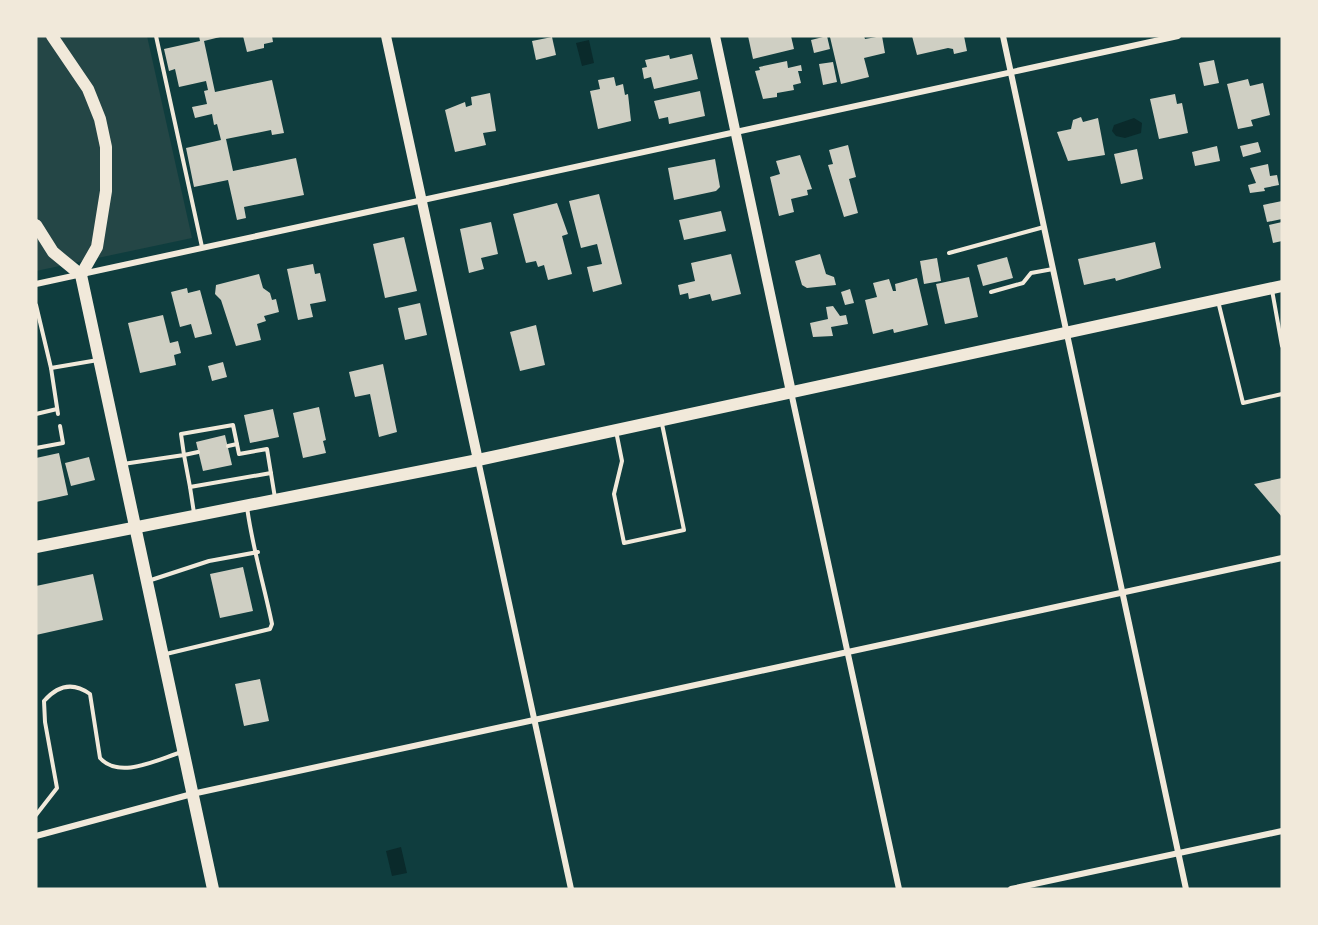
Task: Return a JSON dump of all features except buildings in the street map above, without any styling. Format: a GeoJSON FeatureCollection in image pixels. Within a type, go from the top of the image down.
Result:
{"type":"FeatureCollection","features":[{"type":"Feature","properties":{"kind":"main road"},"geometry":{"type":"LineString","coordinates":[[52,36],[88,89],[100,119],[106,147],[106,191],[97,247],[81,275]]}},
{"type":"Feature","properties":{"kind":"main road"},"geometry":{"type":"LineString","coordinates":[[36,225],[53,252],[81,275],[213,889]]}},
{"type":"Feature","properties":{"kind":"main road"},"geometry":{"type":"LineString","coordinates":[[36,547],[134,525],[478,460],[1277,287]]}},
{"type":"Feature","properties":{"kind":"street"},"geometry":{"type":"LineString","coordinates":[[386,36],[571,889]]}},
{"type":"Feature","properties":{"kind":"street"},"geometry":{"type":"LineString","coordinates":[[715,36],[899,889]]}},
{"type":"Feature","properties":{"kind":"street"},"geometry":{"type":"LineString","coordinates":[[1003,36],[1186,889]]}},
{"type":"Feature","properties":{"kind":"street"},"geometry":{"type":"LineString","coordinates":[[36,284],[1178,36]]}},
{"type":"Feature","properties":{"kind":"street"},"geometry":{"type":"LineString","coordinates":[[36,836],[192,794],[1282,558]]}},
{"type":"Feature","properties":{"kind":"street"},"geometry":{"type":"LineString","coordinates":[[1011,889],[1282,831]]}},
{"type":"Feature","properties":{"kind":"lane"},"geometry":{"type":"LineString","coordinates":[[156,36],[202,247]]}},
{"type":"Feature","properties":{"kind":"lane"},"geometry":{"type":"LineString","coordinates":[[949,253],[1044,227]]}},
{"type":"Feature","properties":{"kind":"lane"},"geometry":{"type":"LineString","coordinates":[[991,292],[1023,284],[1031,273],[1053,269]]}},
{"type":"Feature","properties":{"kind":"lane"},"geometry":{"type":"LineString","coordinates":[[1277,287],[1282,346]]}},
{"type":"Feature","properties":{"kind":"lane"},"geometry":{"type":"LineString","coordinates":[[1218,300],[1243,402],[1282,394]]}},
{"type":"Feature","properties":{"kind":"lane"},"geometry":{"type":"LineString","coordinates":[[36,304],[51,368],[58,414]]}},
{"type":"Feature","properties":{"kind":"lane"},"geometry":{"type":"LineString","coordinates":[[51,368],[99,360]]}},
{"type":"Feature","properties":{"kind":"lane"},"geometry":{"type":"LineString","coordinates":[[36,414],[57,409]]}},
{"type":"Feature","properties":{"kind":"lane"},"geometry":{"type":"LineString","coordinates":[[615,430],[622,460],[614,494],[624,543],[684,530],[661,420]]}},
{"type":"Feature","properties":{"kind":"lane"},"geometry":{"type":"LineString","coordinates":[[195,514],[181,434],[233,425],[238,454],[267,449],[275,499]]}},
{"type":"Feature","properties":{"kind":"lane"},"geometry":{"type":"LineString","coordinates":[[36,448],[63,443],[60,426]]}},
{"type":"Feature","properties":{"kind":"lane"},"geometry":{"type":"LineString","coordinates":[[228,446],[237,444]]}},
{"type":"Feature","properties":{"kind":"lane"},"geometry":{"type":"LineString","coordinates":[[121,464],[198,452]]}},
{"type":"Feature","properties":{"kind":"lane"},"geometry":{"type":"LineString","coordinates":[[190,487],[271,473]]}},
{"type":"Feature","properties":{"kind":"lane"},"geometry":{"type":"LineString","coordinates":[[163,654],[270,629],[272,624],[258,552],[251,537],[247,505]]}},
{"type":"Feature","properties":{"kind":"lane"},"geometry":{"type":"LineString","coordinates":[[147,581],[209,561],[258,552]]}},
{"type":"Feature","properties":{"kind":"lane"},"geometry":{"type":"LineString","coordinates":[[36,815],[57,788],[45,722],[44,701],[54,689],[73,687],[90,694],[100,758],[107,765],[118,768],[135,767],[183,752]]}},
{"type":"Feature","properties":{"kind":"shaded area"},"geometry":{"type":"Polygon","coordinates":[[[36,36],[147,36],[192,238],[36,271],[36,36]]]}},
{"type":"Feature","properties":{"kind":"shaded area"},"geometry":{"type":"Polygon","coordinates":[[[589,40],[594,63],[582,66],[576,43],[589,40]]]}},
{"type":"Feature","properties":{"kind":"shaded area"},"geometry":{"type":"Polygon","coordinates":[[[1134,118],[1142,123],[1141,133],[1125,138],[1116,136],[1112,131],[1114,125],[1134,118]]]}},
{"type":"Feature","properties":{"kind":"shaded area"},"geometry":{"type":"Polygon","coordinates":[[[401,847],[407,873],[392,876],[386,851],[401,847]]]}}]}
